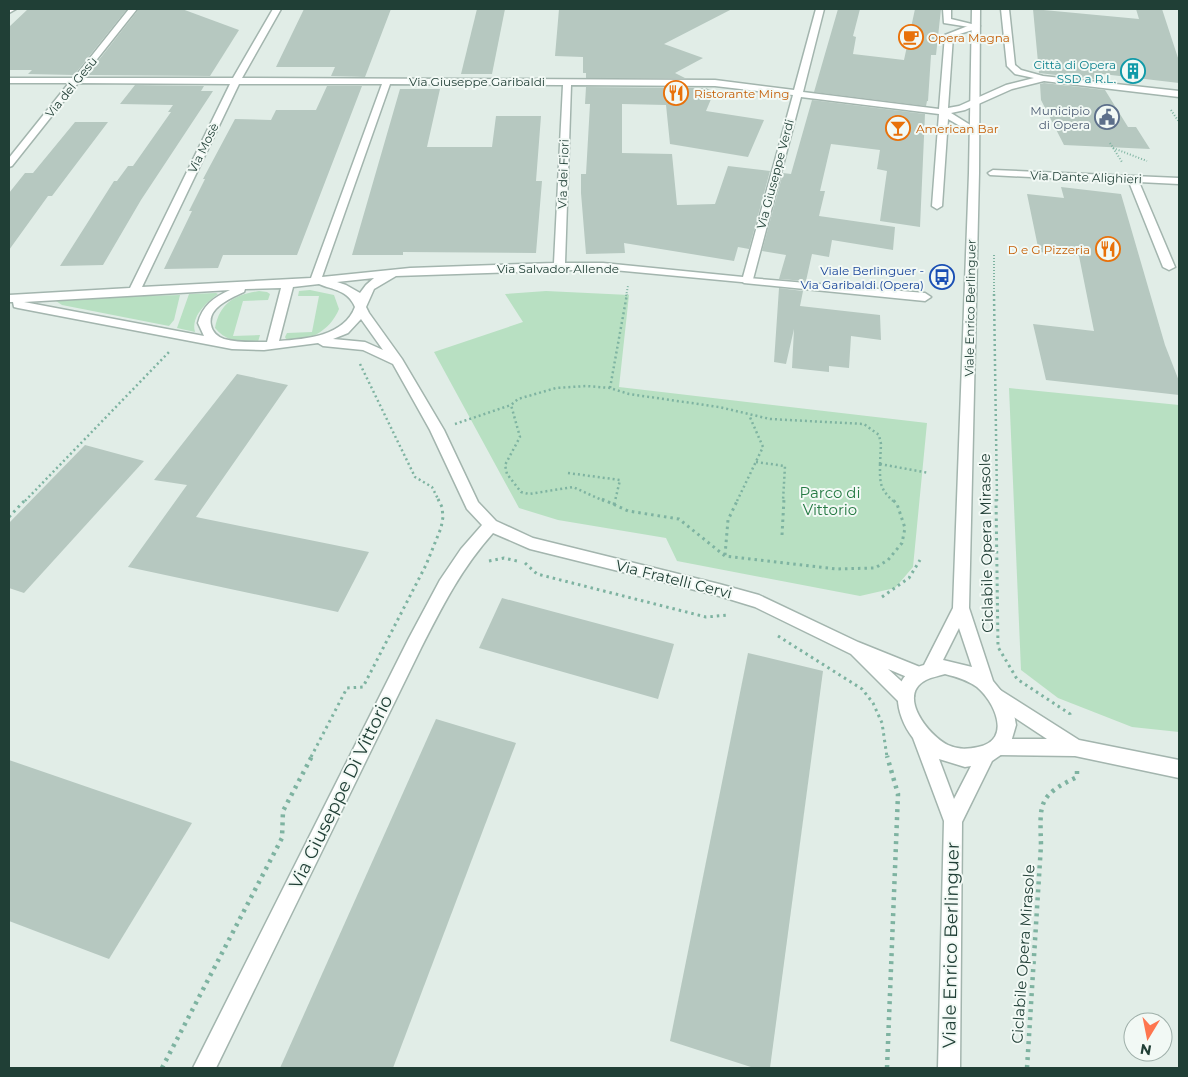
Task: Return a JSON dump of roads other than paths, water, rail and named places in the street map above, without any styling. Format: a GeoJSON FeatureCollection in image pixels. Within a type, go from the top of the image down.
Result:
{"type":"FeatureCollection","features":[{"type":"Feature","properties":{"kind":"street","name":"Via del Gesù"},"geometry":{"type":"LineString","coordinates":[[9,164],[133,9]]}},
{"type":"Feature","properties":{"kind":"street","name":"Via Mosè"},"geometry":{"type":"LineString","coordinates":[[134,291],[236,81],[278,9]]}},
{"type":"Feature","properties":{"kind":"street","name":"Via Giuseppe Verdi"},"geometry":{"type":"LineString","coordinates":[[748,280],[796,93],[820,9]]}},
{"type":"Feature","properties":{"kind":"street"},"geometry":{"type":"LineString","coordinates":[[947,9],[947,21],[976,26]]}},
{"type":"Feature","properties":{"kind":"street","name":"Viale Enrico Berlinguer"},"geometry":{"type":"LineString","coordinates":[[976,9],[975,130],[961,608],[992,691]]}},
{"type":"Feature","properties":{"kind":"street"},"geometry":{"type":"LineString","coordinates":[[1005,9],[1011,66],[1018,72],[1044,78],[1179,94]]}},
{"type":"Feature","properties":{"kind":"street"},"geometry":{"type":"LineString","coordinates":[[937,206],[949,34],[976,26]]}},
{"type":"Feature","properties":{"kind":"street","name":"Via Giuseppe Garibaldi"},"geometry":{"type":"LineString","coordinates":[[9,80],[715,83],[943,112],[962,108],[1009,87],[1044,78]]}},
{"type":"Feature","properties":{"kind":"street"},"geometry":{"type":"LineString","coordinates":[[387,81],[315,282],[336,285],[350,291],[358,299],[360,307],[398,362],[437,430],[472,505],[491,525]]}},
{"type":"Feature","properties":{"kind":"street","name":"Via dei Fiori"},"geometry":{"type":"LineString","coordinates":[[559,266],[567,81]]}},
{"type":"Feature","properties":{"kind":"street","name":"Via Giuseppe Garibaldi"},"geometry":{"type":"LineString","coordinates":[[943,112],[975,130]]}},
{"type":"Feature","properties":{"kind":"street","name":"Via Dante Alighieri"},"geometry":{"type":"LineString","coordinates":[[993,174],[1179,181]]}},
{"type":"Feature","properties":{"kind":"street"},"geometry":{"type":"LineString","coordinates":[[1133,179],[1169,267]]}},
{"type":"Feature","properties":{"kind":"street","name":"Via Salvador Allende"},"geometry":{"type":"LineString","coordinates":[[9,299],[134,291],[251,287],[410,271],[559,266],[603,266],[826,289],[925,297]]}},
{"type":"Feature","properties":{"kind":"street"},"geometry":{"type":"LineString","coordinates":[[310,342],[329,338],[345,330],[358,316],[364,294],[371,286],[389,276],[410,271]]}},
{"type":"Feature","properties":{"kind":"street"},"geometry":{"type":"LineString","coordinates":[[272,345],[288,284]]}},
{"type":"Feature","properties":{"kind":"street","name":"Via Salvador Allende"},"geometry":{"type":"LineString","coordinates":[[220,342],[207,332],[204,324],[206,314],[224,297],[251,287]]}},
{"type":"Feature","properties":{"kind":"street"},"geometry":{"type":"LineString","coordinates":[[9,303],[234,345],[310,342],[345,343],[365,346],[398,362]]}},
{"type":"Feature","properties":{"kind":"street","name":"Via Fratelli Cervi"},"geometry":{"type":"LineString","coordinates":[[491,525],[530,543],[719,590],[759,602],[852,647],[925,671]]}},
{"type":"Feature","properties":{"kind":"street","name":"Via Giuseppe Di Vittorio"},"geometry":{"type":"LineString","coordinates":[[204,1068],[446,585],[466,553],[491,525]]}},
{"type":"Feature","properties":{"kind":"street","name":"Viale Enrico Berlinguer"},"geometry":{"type":"LineString","coordinates":[[925,671],[961,608]]}},
{"type":"Feature","properties":{"kind":"street","name":"Via Fratelli Cervi"},"geometry":{"type":"LineString","coordinates":[[852,647],[905,696]]}},
{"type":"Feature","properties":{"kind":"street"},"geometry":{"type":"LineString","coordinates":[[1075,748],[992,691],[974,676],[959,670],[945,667],[925,671],[909,683],[905,696],[906,710],[912,724],[922,738],[947,754],[974,757],[992,750],[1075,748],[1179,769]]}},
{"type":"Feature","properties":{"kind":"street"},"geometry":{"type":"LineString","coordinates":[[992,691],[1004,710],[1007,723],[1004,736],[992,750]]}},
{"type":"Feature","properties":{"kind":"street","name":"Viale Enrico Berlinguer"},"geometry":{"type":"LineString","coordinates":[[922,738],[953,821],[949,1068]]}},
{"type":"Feature","properties":{"kind":"street","name":"Viale Enrico Berlinguer"},"geometry":{"type":"LineString","coordinates":[[953,821],[992,750]]}},
{"type":"Feature","properties":{"kind":"place","name":"Opera Magna"},"geometry":{"type":"Point","coordinates":[911,37]}},
{"type":"Feature","properties":{"kind":"place","name":"Città di Opera SSD a R.L."},"geometry":{"type":"Point","coordinates":[1133,71]}},
{"type":"Feature","properties":{"kind":"place","name":"Ristorante Ming"},"geometry":{"type":"Point","coordinates":[676,93]}},
{"type":"Feature","properties":{"kind":"place","name":"Municipio di Opera"},"geometry":{"type":"Point","coordinates":[1107,117]}},
{"type":"Feature","properties":{"kind":"place","name":"American Bar"},"geometry":{"type":"Point","coordinates":[898,128]}},
{"type":"Feature","properties":{"kind":"place","name":"D e G Pizzeria"},"geometry":{"type":"Point","coordinates":[1108,249]}},
{"type":"Feature","properties":{"kind":"place","name":"Viale Berlinguer - Via Garibaldi (Opera)"},"geometry":{"type":"Point","coordinates":[942,277]}},
{"type":"Feature","properties":{"kind":"park label","name":"Parco di Vittorio"},"geometry":{"type":"Point","coordinates":[830,500]}}]}
